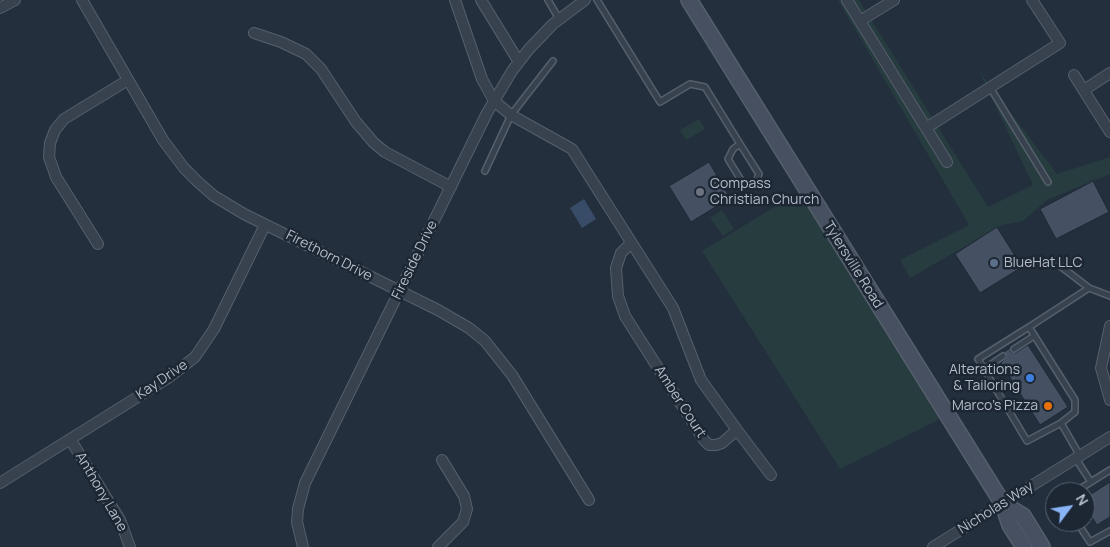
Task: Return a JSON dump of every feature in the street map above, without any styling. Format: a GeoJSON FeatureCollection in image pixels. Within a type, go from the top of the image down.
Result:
{"type":"FeatureCollection","features":[{"type":"Feature","properties":{"kind":"main road","name":"Tylersville Road"},"geometry":{"type":"LineString","coordinates":[[689,0],[1003,504],[1010,525],[1024,547]]}},
{"type":"Feature","properties":{"kind":"main road","name":"Tylersville Road"},"geometry":{"type":"LineString","coordinates":[[1003,504],[1023,516],[1042,547]]}},
{"type":"Feature","properties":{"kind":"street"},"geometry":{"type":"LineString","coordinates":[[0,8],[15,0]]}},
{"type":"Feature","properties":{"kind":"street","name":"Firethorn Drive"},"geometry":{"type":"LineString","coordinates":[[82,0],[163,140],[184,168],[214,196],[457,320],[485,342],[512,375],[589,500]]}},
{"type":"Feature","properties":{"kind":"street"},"geometry":{"type":"LineString","coordinates":[[455,0],[482,79],[494,101],[511,115],[572,149],[630,244],[673,308],[701,380],[772,476]]}},
{"type":"Feature","properties":{"kind":"street"},"geometry":{"type":"LineString","coordinates":[[481,0],[519,62]]}},
{"type":"Feature","properties":{"kind":"street","name":"Fireside Drive"},"geometry":{"type":"LineString","coordinates":[[303,547],[299,536],[297,515],[305,482],[494,101],[519,62],[560,19],[584,0]]}},
{"type":"Feature","properties":{"kind":"street"},"geometry":{"type":"LineString","coordinates":[[847,0],[947,162]]}},
{"type":"Feature","properties":{"kind":"street"},"geometry":{"type":"LineString","coordinates":[[860,21],[894,0]]}},
{"type":"Feature","properties":{"kind":"street"},"geometry":{"type":"LineString","coordinates":[[926,128],[1060,43],[1032,0]]}},
{"type":"Feature","properties":{"kind":"street"},"geometry":{"type":"LineString","coordinates":[[254,33],[281,42],[306,54],[321,68],[356,122],[374,143],[398,159],[451,187]]}},
{"type":"Feature","properties":{"kind":"street"},"geometry":{"type":"LineString","coordinates":[[1084,90],[1110,73]]}},
{"type":"Feature","properties":{"kind":"street"},"geometry":{"type":"LineString","coordinates":[[1074,75],[1110,132]]}},
{"type":"Feature","properties":{"kind":"street"},"geometry":{"type":"LineString","coordinates":[[98,244],[56,177],[49,157],[50,143],[55,130],[64,119],[128,80]]}},
{"type":"Feature","properties":{"kind":"street","name":"Kay Drive"},"geometry":{"type":"LineString","coordinates":[[0,483],[168,378],[195,357],[214,329],[266,224]]}},
{"type":"Feature","properties":{"kind":"street","name":"Amber Court"},"geometry":{"type":"LineString","coordinates":[[630,244],[621,253],[616,268],[618,296],[625,316],[704,440],[709,444],[716,445],[737,430]]}},
{"type":"Feature","properties":{"kind":"street"},"geometry":{"type":"LineString","coordinates":[[1110,326],[1101,368],[1110,400]]}},
{"type":"Feature","properties":{"kind":"street"},"geometry":{"type":"LineString","coordinates":[[1104,353],[1110,370]]}},
{"type":"Feature","properties":{"kind":"street","name":"Nicholas Way"},"geometry":{"type":"LineString","coordinates":[[932,547],[1110,437]]}},
{"type":"Feature","properties":{"kind":"street","name":"Anthony Lane"},"geometry":{"type":"LineString","coordinates":[[70,439],[120,520],[130,547]]}},
{"type":"Feature","properties":{"kind":"street"},"geometry":{"type":"LineString","coordinates":[[438,547],[462,522],[467,509],[464,496],[442,460]]}},
{"type":"Feature","properties":{"kind":"lane"},"geometry":{"type":"LineString","coordinates":[[548,0],[560,19]]}},
{"type":"Feature","properties":{"kind":"lane"},"geometry":{"type":"LineString","coordinates":[[597,0],[660,102],[690,84],[705,87],[759,174],[755,184],[744,185],[728,159],[733,149],[740,144]]}},
{"type":"Feature","properties":{"kind":"lane"},"geometry":{"type":"LineString","coordinates":[[484,171],[511,115],[554,61]]}},
{"type":"Feature","properties":{"kind":"lane"},"geometry":{"type":"LineString","coordinates":[[991,88],[1048,182]]}},
{"type":"Feature","properties":{"kind":"lane"},"geometry":{"type":"LineString","coordinates":[[1055,262],[1089,288],[1110,296]]}},
{"type":"Feature","properties":{"kind":"lane"},"geometry":{"type":"LineString","coordinates":[[1029,327],[1074,400],[1075,412],[1061,423],[1027,441],[978,359],[1089,288]]}},
{"type":"Feature","properties":{"kind":"lane"},"geometry":{"type":"LineString","coordinates":[[1014,349],[1034,336]]}},
{"type":"Feature","properties":{"kind":"lane"},"geometry":{"type":"LineString","coordinates":[[984,369],[1002,356]]}},
{"type":"Feature","properties":{"kind":"lane"},"geometry":{"type":"LineString","coordinates":[[1061,423],[1091,482],[1109,471]]}},
{"type":"Feature","properties":{"kind":"lane"},"geometry":{"type":"LineString","coordinates":[[1084,532],[1090,542],[1110,531]]}},
{"type":"Feature","properties":{"kind":"green space"},"geometry":{"type":"Polygon","coordinates":[[[838,0],[859,0],[988,207],[1033,185],[979,71],[1057,174],[1110,157],[1110,174],[1047,200],[1023,221],[1002,225],[910,278],[900,260],[969,225],[838,0]]]}},
{"type":"Feature","properties":{"kind":"green space"},"geometry":{"type":"Polygon","coordinates":[[[699,119],[705,129],[686,140],[680,130],[699,119]]]}},
{"type":"Feature","properties":{"kind":"green space"},"geometry":{"type":"Polygon","coordinates":[[[806,188],[948,415],[840,469],[702,251],[806,188]]]}},
{"type":"Feature","properties":{"kind":"green space"},"geometry":{"type":"Polygon","coordinates":[[[722,210],[734,229],[723,236],[710,218],[722,210]]]}},
{"type":"Feature","properties":{"kind":"water"},"geometry":{"type":"Polygon","coordinates":[[[584,199],[596,219],[582,228],[570,208],[584,199]]]}},
{"type":"Feature","properties":{"kind":"building","name":"Compass Christian Church"},"geometry":{"type":"Polygon","coordinates":[[[709,162],[730,198],[691,222],[669,186],[709,162]]]}},
{"type":"Feature","properties":{"kind":"building"},"geometry":{"type":"Polygon","coordinates":[[[1093,181],[1109,212],[1056,239],[1040,209],[1093,181]]]}},
{"type":"Feature","properties":{"kind":"building"},"geometry":{"type":"Polygon","coordinates":[[[997,227],[1022,267],[980,293],[955,254],[997,227]]]}},
{"type":"Feature","properties":{"kind":"building"},"geometry":{"type":"Polygon","coordinates":[[[1028,345],[1068,407],[1040,425],[1001,363],[1007,357],[1004,352],[1010,348],[1011,352],[1015,353],[1028,345]]]}},
{"type":"Feature","properties":{"kind":"building"},"geometry":{"type":"Polygon","coordinates":[[[1110,482],[1110,517],[1097,525],[1095,522],[1095,492],[1110,482]]]}},
{"type":"Feature","properties":{"kind":"place","name":"Compass Christian Church"},"geometry":{"type":"Point","coordinates":[700,192]}},
{"type":"Feature","properties":{"kind":"place","name":"BlueHat LLC"},"geometry":{"type":"Point","coordinates":[994,263]}},
{"type":"Feature","properties":{"kind":"place","name":"Alterations & Tailoring"},"geometry":{"type":"Point","coordinates":[1030,378]}},
{"type":"Feature","properties":{"kind":"place","name":"Marco’s Pizza"},"geometry":{"type":"Point","coordinates":[1048,406]}}]}
